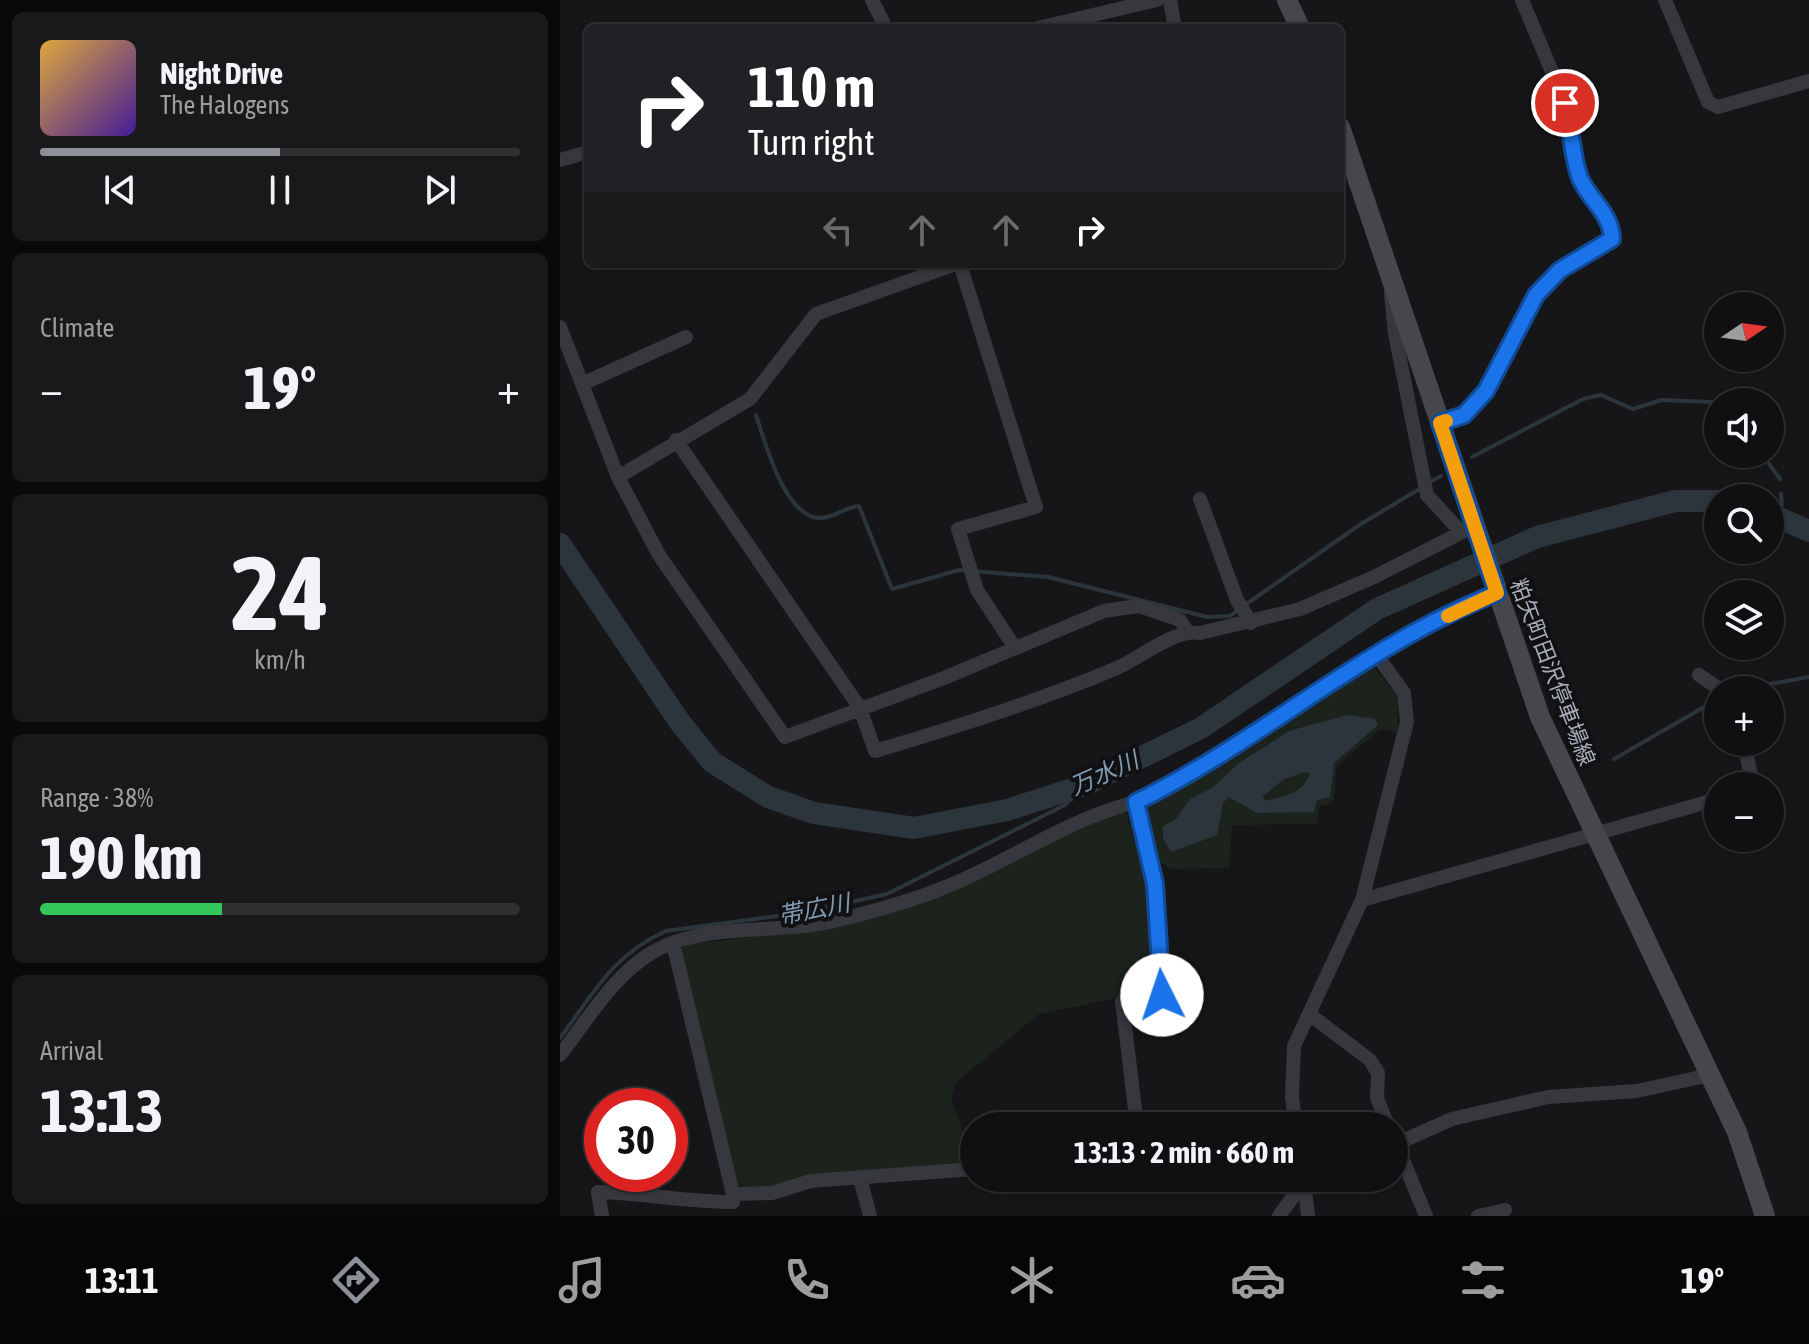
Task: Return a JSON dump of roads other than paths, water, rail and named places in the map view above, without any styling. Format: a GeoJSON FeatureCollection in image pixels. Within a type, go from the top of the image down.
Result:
{"type":"FeatureCollection","features":[{"type":"Feature","properties":{"kind":"main road"},"geometry":{"type":"LineString","coordinates":[[1287,0],[1298,24]]}},
{"type":"Feature","properties":{"kind":"main road","name":"粕矢町田沢停車場線"},"geometry":{"type":"LineString","coordinates":[[1344,148],[1348,170],[1389,271],[1440,423],[1471,530],[1496,588],[1540,717],[1593,835],[1737,1132],[1765,1216]]}},
{"type":"Feature","properties":{"kind":"street"},"geometry":{"type":"LineString","coordinates":[[872,0],[884,24]]}},
{"type":"Feature","properties":{"kind":"street"},"geometry":{"type":"LineString","coordinates":[[1055,24],[1157,0]]}},
{"type":"Feature","properties":{"kind":"street"},"geometry":{"type":"LineString","coordinates":[[1170,0],[1174,24]]}},
{"type":"Feature","properties":{"kind":"street"},"geometry":{"type":"LineString","coordinates":[[1440,423],[1464,415],[1486,391],[1536,295],[1560,270],[1612,239],[1612,227],[1580,178],[1565,103],[1522,0]]}},
{"type":"Feature","properties":{"kind":"street"},"geometry":{"type":"LineString","coordinates":[[1665,0],[1708,102],[1718,107],[1809,81]]}},
{"type":"Feature","properties":{"kind":"street"},"geometry":{"type":"LineString","coordinates":[[560,160],[584,153]]}},
{"type":"Feature","properties":{"kind":"street"},"geometry":{"type":"LineString","coordinates":[[618,477],[750,399],[816,314],[947,268]]}},
{"type":"Feature","properties":{"kind":"street"},"geometry":{"type":"LineString","coordinates":[[959,268],[1036,507],[958,529],[971,573],[1015,648]]}},
{"type":"Feature","properties":{"kind":"street"},"geometry":{"type":"LineString","coordinates":[[676,440],[860,708],[875,751],[1087,681],[1138,659],[1187,631],[1200,633],[1246,614],[1300,609],[1471,530],[1426,488],[1395,334],[1389,271]]}},
{"type":"Feature","properties":{"kind":"street"},"geometry":{"type":"LineString","coordinates":[[560,327],[618,477],[659,555],[785,737],[1104,611],[1139,606],[1180,620],[1187,631]]}},
{"type":"Feature","properties":{"kind":"street"},"geometry":{"type":"LineString","coordinates":[[582,384],[686,337]]}},
{"type":"Feature","properties":{"kind":"street"},"geometry":{"type":"LineString","coordinates":[[1200,499],[1246,614]]}},
{"type":"Feature","properties":{"kind":"street"},"geometry":{"type":"LineString","coordinates":[[560,1055],[618,981],[647,955],[673,943],[825,923],[884,908],[948,886],[1098,812],[1136,802],[1208,763],[1376,654],[1496,588]]}},
{"type":"Feature","properties":{"kind":"street"},"geometry":{"type":"LineString","coordinates":[[1294,1112],[1294,1046],[1362,900],[1407,722],[1404,693],[1376,654]]}},
{"type":"Feature","properties":{"kind":"street"},"geometry":{"type":"LineString","coordinates":[[1699,675],[1704,678]]}},
{"type":"Feature","properties":{"kind":"street"},"geometry":{"type":"LineString","coordinates":[[1135,1112],[1122,1001],[1156,999],[1162,995],[1155,884],[1136,802]]}},
{"type":"Feature","properties":{"kind":"street"},"geometry":{"type":"LineString","coordinates":[[1362,900],[1704,803]]}},
{"type":"Feature","properties":{"kind":"street"},"geometry":{"type":"LineString","coordinates":[[602,1216],[598,1192],[648,1193],[691,1202],[733,1202],[673,943]]}},
{"type":"Feature","properties":{"kind":"street"},"geometry":{"type":"LineString","coordinates":[[1309,1014],[1370,1060],[1378,1073],[1377,1098],[1382,1112]]}},
{"type":"Feature","properties":{"kind":"street"},"geometry":{"type":"LineString","coordinates":[[1408,1136],[1452,1119],[1548,1097],[1637,1091],[1710,1075]]}},
{"type":"Feature","properties":{"kind":"street"},"geometry":{"type":"LineString","coordinates":[[733,1194],[772,1193],[811,1181],[960,1170]]}},
{"type":"Feature","properties":{"kind":"street"},"geometry":{"type":"LineString","coordinates":[[1408,1170],[1426,1216]]}},
{"type":"Feature","properties":{"kind":"street"},"geometry":{"type":"LineString","coordinates":[[860,1178],[870,1216]]}},
{"type":"Feature","properties":{"kind":"street"},"geometry":{"type":"LineString","coordinates":[[1279,1216],[1296,1192]]}},
{"type":"Feature","properties":{"kind":"street"},"geometry":{"type":"LineString","coordinates":[[1305,1192],[1308,1216]]}},
{"type":"Feature","properties":{"kind":"street"},"geometry":{"type":"LineString","coordinates":[[1478,1216],[1505,1210]]}},
{"type":"Feature","properties":{"kind":"waterway"},"geometry":{"type":"LineString","coordinates":[[1472,457],[1583,399],[1601,395],[1633,409],[1661,400],[1704,402]]}},
{"type":"Feature","properties":{"kind":"waterway"},"geometry":{"type":"LineString","coordinates":[[756,415],[778,476],[795,504],[806,514],[818,518],[829,517],[859,506],[892,589],[959,570],[1048,577],[1207,617],[1230,616],[1238,610]]}},
{"type":"Feature","properties":{"kind":"waterway"},"geometry":{"type":"LineString","coordinates":[[1772,468],[1780,479]]}},
{"type":"Feature","properties":{"kind":"waterway"},"geometry":{"type":"LineString","coordinates":[[1428,483],[1441,476]]}},
{"type":"Feature","properties":{"kind":"waterway"},"geometry":{"type":"LineString","coordinates":[[1245,605],[1361,524],[1421,488]]}},
{"type":"Feature","properties":{"kind":"waterway","name":"万水川"},"geometry":{"type":"LineString","coordinates":[[560,544],[679,721],[712,762],[768,797],[814,813],[914,828],[1007,810],[1085,785],[1201,728],[1377,609],[1537,537],[1675,501],[1704,501]]}},
{"type":"Feature","properties":{"kind":"waterway","name":"万水川"},"geometry":{"type":"LineString","coordinates":[[1784,520],[1809,531]]}},
{"type":"Feature","properties":{"kind":"waterway"},"geometry":{"type":"LineString","coordinates":[[1784,682],[1809,677]]}},
{"type":"Feature","properties":{"kind":"waterway"},"geometry":{"type":"LineString","coordinates":[[1614,759],[1704,707]]}},
{"type":"Feature","properties":{"kind":"waterway","name":"帯広川"},"geometry":{"type":"LineString","coordinates":[[560,1038],[618,964],[631,952],[666,931],[800,913],[887,894],[1065,805],[1085,785]]}}]}
